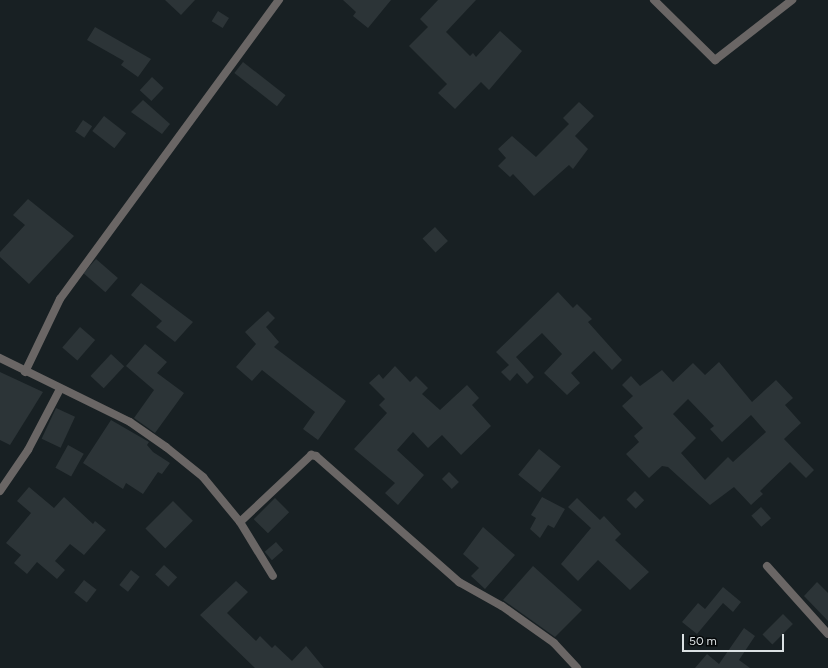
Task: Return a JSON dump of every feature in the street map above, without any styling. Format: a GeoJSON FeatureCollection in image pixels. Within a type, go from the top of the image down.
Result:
{"type":"FeatureCollection","features":[{"type":"Feature","properties":{"kind":"street"},"geometry":{"type":"LineString","coordinates":[[24,372],[60,299],[279,0]]}},
{"type":"Feature","properties":{"kind":"street"},"geometry":{"type":"LineString","coordinates":[[654,0],[715,60],[792,0]]}},
{"type":"Feature","properties":{"kind":"street"},"geometry":{"type":"LineString","coordinates":[[0,358],[24,372],[130,422],[203,477],[240,522],[273,576]]}},
{"type":"Feature","properties":{"kind":"street"},"geometry":{"type":"LineString","coordinates":[[0,491],[28,450],[60,389]]}},
{"type":"Feature","properties":{"kind":"street"},"geometry":{"type":"LineString","coordinates":[[240,522],[311,455],[316,456],[459,582],[502,606],[536,631],[577,668]]}},
{"type":"Feature","properties":{"kind":"street"},"geometry":{"type":"LineString","coordinates":[[767,566],[828,634]]}},
{"type":"Feature","properties":{"kind":"building"},"geometry":{"type":"Polygon","coordinates":[[[165,0],[195,0],[181,15],[165,0]]]}},
{"type":"Feature","properties":{"kind":"building"},"geometry":{"type":"Polygon","coordinates":[[[343,0],[391,0],[368,28],[353,16],[356,12],[343,0]]]}},
{"type":"Feature","properties":{"kind":"building"},"geometry":{"type":"Polygon","coordinates":[[[438,0],[476,0],[446,32],[470,56],[473,53],[476,57],[500,31],[522,51],[489,90],[481,82],[455,109],[438,93],[447,84],[409,46],[428,27],[420,19],[438,0]]]}},
{"type":"Feature","properties":{"kind":"building"},"geometry":{"type":"Polygon","coordinates":[[[218,11],[229,18],[223,28],[212,21],[218,11]]]}},
{"type":"Feature","properties":{"kind":"building"},"geometry":{"type":"Polygon","coordinates":[[[95,27],[151,59],[138,77],[121,65],[124,61],[87,40],[95,27]]]}},
{"type":"Feature","properties":{"kind":"building"},"geometry":{"type":"Polygon","coordinates":[[[243,62],[286,95],[277,106],[234,73],[243,62]]]}},
{"type":"Feature","properties":{"kind":"building"},"geometry":{"type":"Polygon","coordinates":[[[152,77],[164,88],[151,101],[140,90],[152,77]]]}},
{"type":"Feature","properties":{"kind":"building"},"geometry":{"type":"Polygon","coordinates":[[[143,100],[170,124],[162,134],[131,112],[143,100]]]}},
{"type":"Feature","properties":{"kind":"building"},"geometry":{"type":"Polygon","coordinates":[[[579,102],[594,116],[575,136],[588,149],[573,169],[569,165],[534,196],[513,174],[510,177],[498,166],[506,158],[498,149],[512,136],[536,157],[569,124],[563,118],[579,102]]]}},
{"type":"Feature","properties":{"kind":"building"},"geometry":{"type":"Polygon","coordinates":[[[104,116],[126,133],[114,148],[92,131],[104,116]]]}},
{"type":"Feature","properties":{"kind":"building"},"geometry":{"type":"Polygon","coordinates":[[[83,120],[92,126],[84,138],[75,132],[83,120]]]}},
{"type":"Feature","properties":{"kind":"building"},"geometry":{"type":"Polygon","coordinates":[[[28,199],[74,236],[29,284],[0,257],[0,252],[25,225],[13,215],[28,199]]]}},
{"type":"Feature","properties":{"kind":"building"},"geometry":{"type":"Polygon","coordinates":[[[435,227],[448,241],[436,252],[423,239],[435,227]]]}},
{"type":"Feature","properties":{"kind":"building"},"geometry":{"type":"Polygon","coordinates":[[[96,259],[118,278],[105,292],[84,273],[96,259]]]}},
{"type":"Feature","properties":{"kind":"building"},"geometry":{"type":"Polygon","coordinates":[[[141,283],[193,322],[175,342],[156,327],[162,321],[131,295],[141,283]]]}},
{"type":"Feature","properties":{"kind":"building"},"geometry":{"type":"Polygon","coordinates":[[[558,292],[573,308],[577,304],[592,319],[588,322],[622,360],[612,370],[594,351],[571,373],[580,383],[567,395],[544,373],[562,354],[542,333],[516,357],[534,377],[527,384],[517,373],[510,381],[501,372],[509,365],[496,352],[558,292]]]}},
{"type":"Feature","properties":{"kind":"building"},"geometry":{"type":"Polygon","coordinates":[[[268,311],[275,318],[266,327],[279,342],[274,347],[346,401],[318,440],[303,429],[315,412],[262,370],[252,381],[236,367],[256,344],[245,332],[268,311]]]}},
{"type":"Feature","properties":{"kind":"building"},"geometry":{"type":"Polygon","coordinates":[[[80,327],[95,340],[77,360],[62,347],[80,327]]]}},
{"type":"Feature","properties":{"kind":"building"},"geometry":{"type":"Polygon","coordinates":[[[145,344],[167,362],[157,373],[184,393],[155,433],[134,418],[154,390],[126,366],[145,344]]]}},
{"type":"Feature","properties":{"kind":"building"},"geometry":{"type":"Polygon","coordinates":[[[111,354],[124,366],[104,388],[91,376],[111,354]]]}},
{"type":"Feature","properties":{"kind":"building"},"geometry":{"type":"Polygon","coordinates":[[[719,362],[752,402],[776,380],[793,398],[785,405],[801,423],[784,439],[814,470],[806,478],[790,462],[760,491],[763,494],[751,505],[734,487],[710,505],[668,467],[662,466],[649,478],[626,454],[639,442],[634,436],[643,428],[622,406],[633,396],[622,385],[631,376],[640,386],[662,370],[673,382],[693,363],[705,375],[719,362]],[[688,399],[673,414],[696,438],[681,453],[705,480],[728,457],[733,462],[766,432],[751,415],[722,442],[710,429],[714,426],[688,399]]]}},
{"type":"Feature","properties":{"kind":"building"},"geometry":{"type":"Polygon","coordinates":[[[395,366],[410,382],[416,376],[428,388],[422,394],[440,410],[467,385],[479,398],[472,405],[491,426],[461,455],[442,435],[428,448],[413,432],[397,450],[424,475],[398,505],[385,493],[395,483],[354,449],[387,413],[379,405],[385,399],[369,383],[379,374],[383,379],[395,366]]]}},
{"type":"Feature","properties":{"kind":"building"},"geometry":{"type":"Polygon","coordinates":[[[0,372],[43,392],[10,445],[0,440],[0,372]]]}},
{"type":"Feature","properties":{"kind":"building"},"geometry":{"type":"Polygon","coordinates":[[[56,408],[75,417],[61,448],[42,439],[56,408]]]}},
{"type":"Feature","properties":{"kind":"building"},"geometry":{"type":"Polygon","coordinates":[[[111,420],[149,442],[147,445],[153,452],[170,463],[162,474],[158,472],[143,494],[126,483],[123,489],[83,463],[111,420]]]}},
{"type":"Feature","properties":{"kind":"building"},"geometry":{"type":"Polygon","coordinates":[[[68,445],[84,454],[71,476],[55,468],[68,445]]]}},
{"type":"Feature","properties":{"kind":"building"},"geometry":{"type":"Polygon","coordinates":[[[539,449],[561,467],[540,492],[518,475],[539,449]]]}},
{"type":"Feature","properties":{"kind":"building"},"geometry":{"type":"Polygon","coordinates":[[[449,472],[459,482],[452,489],[442,479],[449,472]]]}},
{"type":"Feature","properties":{"kind":"building"},"geometry":{"type":"Polygon","coordinates":[[[29,487],[54,508],[64,497],[93,524],[95,521],[106,530],[84,555],[70,544],[55,561],[65,570],[57,579],[37,562],[27,574],[14,563],[21,555],[6,543],[31,513],[17,501],[29,487]]]}},
{"type":"Feature","properties":{"kind":"building"},"geometry":{"type":"Polygon","coordinates":[[[635,491],[644,500],[636,509],[627,499],[635,491]]]}},
{"type":"Feature","properties":{"kind":"building"},"geometry":{"type":"Polygon","coordinates":[[[542,497],[565,509],[554,528],[548,525],[540,538],[530,529],[536,518],[531,515],[542,497]]]}},
{"type":"Feature","properties":{"kind":"building"},"geometry":{"type":"Polygon","coordinates":[[[275,498],[289,512],[268,533],[254,519],[275,498]]]}},
{"type":"Feature","properties":{"kind":"building"},"geometry":{"type":"Polygon","coordinates":[[[577,498],[600,520],[604,516],[621,534],[615,540],[649,572],[630,590],[598,560],[578,581],[561,564],[591,528],[568,507],[577,498]]]}},
{"type":"Feature","properties":{"kind":"building"},"geometry":{"type":"Polygon","coordinates":[[[173,501],[193,521],[165,548],[145,529],[173,501]]]}},
{"type":"Feature","properties":{"kind":"building"},"geometry":{"type":"Polygon","coordinates":[[[761,507],[771,518],[761,527],[751,516],[761,507]]]}},
{"type":"Feature","properties":{"kind":"building"},"geometry":{"type":"Polygon","coordinates":[[[483,527],[515,555],[485,589],[471,576],[479,568],[463,554],[483,527]]]}},
{"type":"Feature","properties":{"kind":"building"},"geometry":{"type":"Polygon","coordinates":[[[276,542],[283,550],[272,560],[265,552],[276,542]]]}},
{"type":"Feature","properties":{"kind":"building"},"geometry":{"type":"Polygon","coordinates":[[[164,565],[177,577],[168,587],[155,575],[164,565]]]}},
{"type":"Feature","properties":{"kind":"building"},"geometry":{"type":"Polygon","coordinates":[[[533,566],[582,610],[555,637],[503,600],[533,566]]]}},
{"type":"Feature","properties":{"kind":"building"},"geometry":{"type":"Polygon","coordinates":[[[131,570],[140,577],[128,592],[119,585],[131,570]]]}},
{"type":"Feature","properties":{"kind":"building"},"geometry":{"type":"Polygon","coordinates":[[[84,580],[97,590],[87,602],[74,593],[84,580]]]}},
{"type":"Feature","properties":{"kind":"building"},"geometry":{"type":"Polygon","coordinates":[[[236,581],[248,592],[227,613],[256,641],[260,636],[272,648],[275,645],[292,661],[306,646],[324,668],[255,668],[200,615],[236,581]]]}},
{"type":"Feature","properties":{"kind":"building"},"geometry":{"type":"Polygon","coordinates":[[[817,582],[828,593],[828,621],[804,596],[817,582]]]}},
{"type":"Feature","properties":{"kind":"building"},"geometry":{"type":"Polygon","coordinates":[[[723,587],[741,602],[733,612],[723,603],[697,634],[682,622],[698,603],[705,609],[723,587]]]}},
{"type":"Feature","properties":{"kind":"building"},"geometry":{"type":"Polygon","coordinates":[[[783,614],[793,624],[772,644],[762,635],[783,614]]]}},
{"type":"Feature","properties":{"kind":"building"},"geometry":{"type":"Polygon","coordinates":[[[744,628],[755,636],[739,660],[750,668],[695,668],[707,654],[719,664],[744,628]]]}}]}
